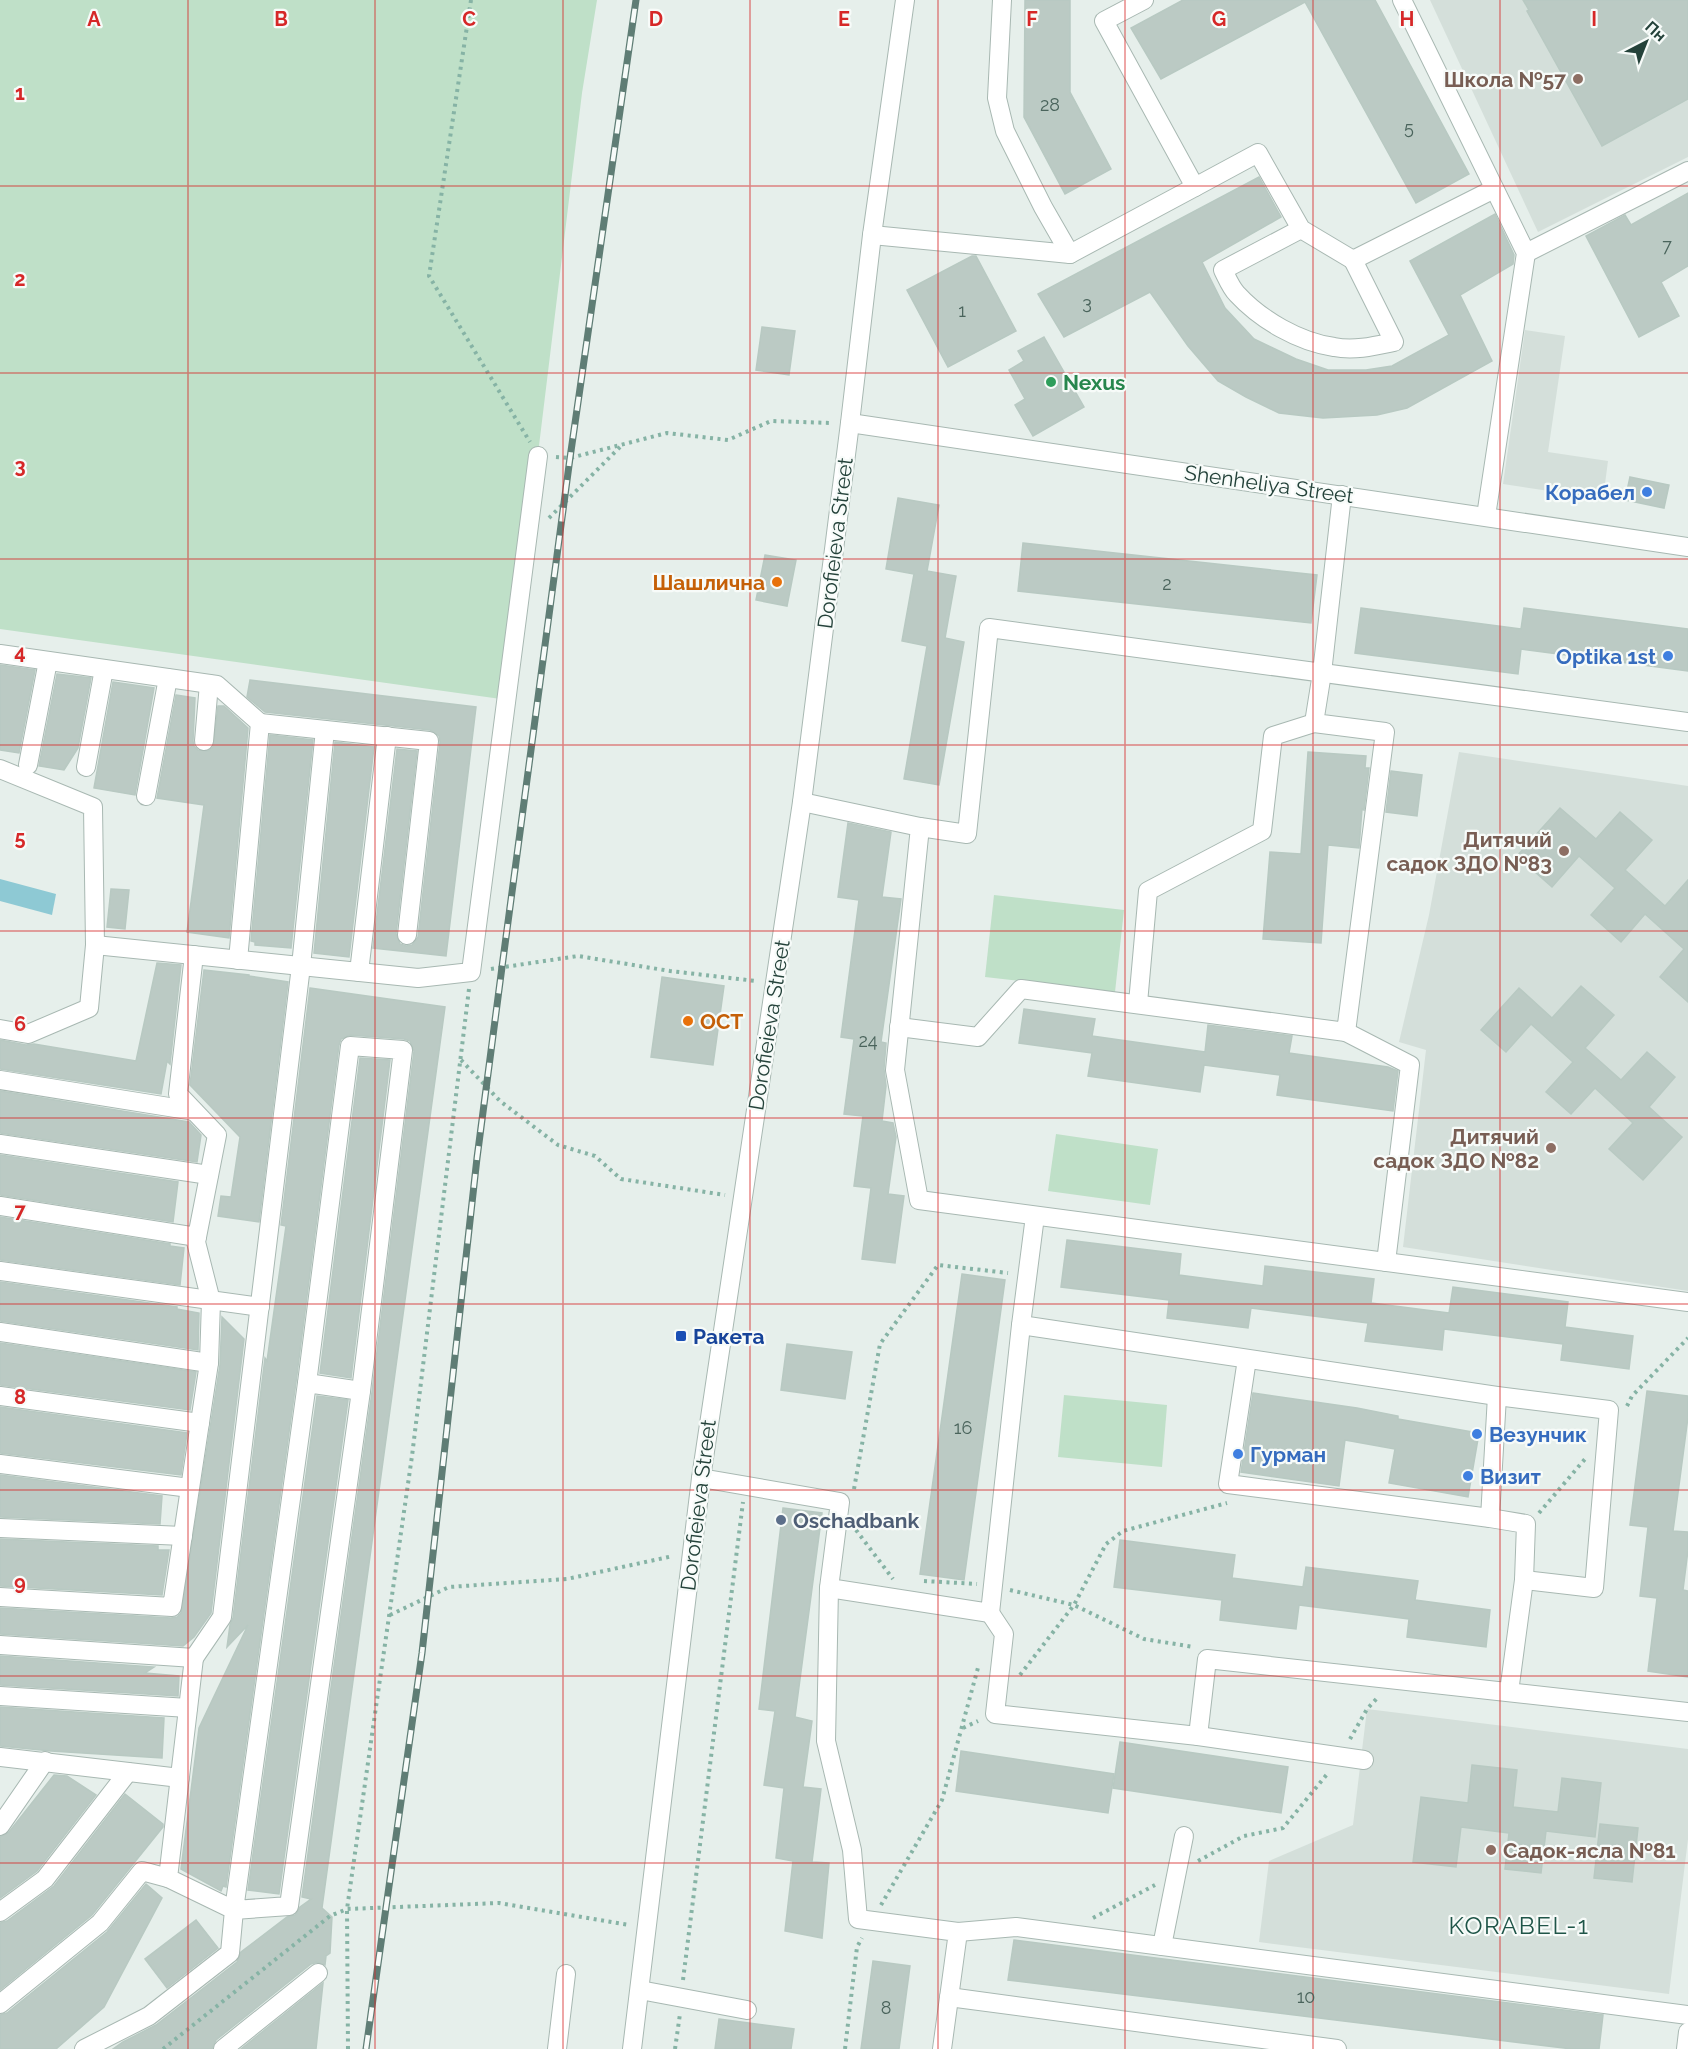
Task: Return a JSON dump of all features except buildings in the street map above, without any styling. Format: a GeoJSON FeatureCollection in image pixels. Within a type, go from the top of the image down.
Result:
{"type":"FeatureCollection","features":[{"type":"Feature","properties":{"kind":"street","name":"Dorofieieva Street"},"geometry":{"type":"LineString","coordinates":[[632,2049],[701,1478],[802,802],[872,235],[904,0]]}},
{"type":"Feature","properties":{"kind":"street"},"geometry":{"type":"LineString","coordinates":[[1002,0],[997,98],[1005,131],[1043,207],[1070,254]]}},
{"type":"Feature","properties":{"kind":"street"},"geometry":{"type":"LineString","coordinates":[[1143,0],[1104,21],[1195,187]]}},
{"type":"Feature","properties":{"kind":"street"},"geometry":{"type":"LineString","coordinates":[[1402,0],[1526,253],[1486,516]]}},
{"type":"Feature","properties":{"kind":"street"},"geometry":{"type":"LineString","coordinates":[[872,235],[1070,254],[1258,153],[1301,229],[1353,260],[1394,342],[1367,347],[1335,348],[1303,339],[1265,318],[1236,293],[1222,270],[1301,229]]}},
{"type":"Feature","properties":{"kind":"street"},"geometry":{"type":"LineString","coordinates":[[1526,253],[1688,171]]}},
{"type":"Feature","properties":{"kind":"street"},"geometry":{"type":"LineString","coordinates":[[1353,260],[1494,189]]}},
{"type":"Feature","properties":{"kind":"street","name":"Shenheliya Street"},"geometry":{"type":"LineString","coordinates":[[850,423],[1688,547]]}},
{"type":"Feature","properties":{"kind":"street"},"geometry":{"type":"LineString","coordinates":[[95,945],[418,978],[471,972],[538,456]]}},
{"type":"Feature","properties":{"kind":"street"},"geometry":{"type":"LineString","coordinates":[[1314,723],[1322,673],[1342,495]]}},
{"type":"Feature","properties":{"kind":"street"},"geometry":{"type":"LineString","coordinates":[[802,802],[920,827],[967,834],[989,628],[1688,723]]}},
{"type":"Feature","properties":{"kind":"street"},"geometry":{"type":"LineString","coordinates":[[0,654],[217,685],[260,723],[429,741],[407,935]]}},
{"type":"Feature","properties":{"kind":"street"},"geometry":{"type":"LineString","coordinates":[[28,765],[48,661]]}},
{"type":"Feature","properties":{"kind":"street"},"geometry":{"type":"LineString","coordinates":[[86,767],[104,669]]}},
{"type":"Feature","properties":{"kind":"street"},"geometry":{"type":"LineString","coordinates":[[146,796],[168,678]]}},
{"type":"Feature","properties":{"kind":"street"},"geometry":{"type":"LineString","coordinates":[[204,741],[209,684]]}},
{"type":"Feature","properties":{"kind":"street"},"geometry":{"type":"LineString","coordinates":[[238,960],[260,723]]}},
{"type":"Feature","properties":{"kind":"street"},"geometry":{"type":"LineString","coordinates":[[1138,1003],[1148,891],[1262,831],[1273,736],[1314,723],[1385,732],[1346,1032]]}},
{"type":"Feature","properties":{"kind":"street"},"geometry":{"type":"LineString","coordinates":[[168,1878],[194,1658],[222,1617],[301,966],[326,730]]}},
{"type":"Feature","properties":{"kind":"street"},"geometry":{"type":"LineString","coordinates":[[358,972],[387,736]]}},
{"type":"Feature","properties":{"kind":"street"},"geometry":{"type":"LineString","coordinates":[[0,769],[93,807],[95,945],[89,1008],[28,1034],[0,1029]]}},
{"type":"Feature","properties":{"kind":"street"},"geometry":{"type":"LineString","coordinates":[[920,827],[895,1070],[919,1200],[1688,1302]]}},
{"type":"Feature","properties":{"kind":"street"},"geometry":{"type":"LineString","coordinates":[[0,1597],[172,1607],[209,1363],[211,1301],[196,1242],[217,1135],[178,1094],[194,955]]}},
{"type":"Feature","properties":{"kind":"street"},"geometry":{"type":"LineString","coordinates":[[899,1027],[978,1037],[1021,989],[1346,1032],[1410,1065],[1386,1262]]}},
{"type":"Feature","properties":{"kind":"street"},"geometry":{"type":"LineString","coordinates":[[0,2004],[100,1923],[142,1871],[168,1878],[234,1910],[289,1906],[361,1391],[403,1050],[350,1046],[307,1383],[234,1910],[230,1953],[149,2016],[84,2049]]}},
{"type":"Feature","properties":{"kind":"street"},"geometry":{"type":"LineString","coordinates":[[0,1080],[194,1111]]}},
{"type":"Feature","properties":{"kind":"street"},"geometry":{"type":"LineString","coordinates":[[0,1144],[209,1175]]}},
{"type":"Feature","properties":{"kind":"street"},"geometry":{"type":"LineString","coordinates":[[0,1206],[197,1237]]}},
{"type":"Feature","properties":{"kind":"street"},"geometry":{"type":"LineString","coordinates":[[1035,1216],[992,1586],[990,1613],[1004,1634],[995,1714],[1198,1736],[1364,1760]]}},
{"type":"Feature","properties":{"kind":"street"},"geometry":{"type":"LineString","coordinates":[[0,1271],[260,1308]]}},
{"type":"Feature","properties":{"kind":"street"},"geometry":{"type":"LineString","coordinates":[[1021,1325],[1497,1396],[1609,1410],[1594,1588],[1524,1580]]}},
{"type":"Feature","properties":{"kind":"street"},"geometry":{"type":"LineString","coordinates":[[0,1332],[209,1363]]}},
{"type":"Feature","properties":{"kind":"street"},"geometry":{"type":"LineString","coordinates":[[1247,1359],[1228,1484],[1526,1524],[1524,1580],[1509,1692]]}},
{"type":"Feature","properties":{"kind":"street"},"geometry":{"type":"LineString","coordinates":[[307,1383],[361,1391]]}},
{"type":"Feature","properties":{"kind":"street"},"geometry":{"type":"LineString","coordinates":[[0,1396],[200,1423]]}},
{"type":"Feature","properties":{"kind":"street"},"geometry":{"type":"LineString","coordinates":[[1490,1518],[1497,1396]]}},
{"type":"Feature","properties":{"kind":"street"},"geometry":{"type":"LineString","coordinates":[[0,1464],[190,1488]]}},
{"type":"Feature","properties":{"kind":"street"},"geometry":{"type":"LineString","coordinates":[[701,1478],[840,1502],[829,1588],[826,1741],[852,1850],[858,1919],[958,1932],[1016,1927],[1688,2015]]}},
{"type":"Feature","properties":{"kind":"street"},"geometry":{"type":"LineString","coordinates":[[0,1528],[183,1536]]}},
{"type":"Feature","properties":{"kind":"street"},"geometry":{"type":"LineString","coordinates":[[829,1588],[990,1613]]}},
{"type":"Feature","properties":{"kind":"street"},"geometry":{"type":"LineString","coordinates":[[0,1645],[194,1658]]}},
{"type":"Feature","properties":{"kind":"street"},"geometry":{"type":"LineString","coordinates":[[1198,1736],[1207,1659],[1688,1712]]}},
{"type":"Feature","properties":{"kind":"street"},"geometry":{"type":"LineString","coordinates":[[0,1696],[188,1708]]}},
{"type":"Feature","properties":{"kind":"street"},"geometry":{"type":"LineString","coordinates":[[0,1757],[180,1778]]}},
{"type":"Feature","properties":{"kind":"street"},"geometry":{"type":"LineString","coordinates":[[0,1826],[45,1761]]}},
{"type":"Feature","properties":{"kind":"street"},"geometry":{"type":"LineString","coordinates":[[0,1912],[45,1879],[128,1772]]}},
{"type":"Feature","properties":{"kind":"street"},"geometry":{"type":"LineString","coordinates":[[1162,1946],[1184,1836]]}},
{"type":"Feature","properties":{"kind":"street"},"geometry":{"type":"LineString","coordinates":[[942,2049],[958,1932]]}},
{"type":"Feature","properties":{"kind":"street"},"geometry":{"type":"LineString","coordinates":[[223,2049],[318,1973]]}},
{"type":"Feature","properties":{"kind":"street"},"geometry":{"type":"LineString","coordinates":[[557,2049],[566,1974]]}},
{"type":"Feature","properties":{"kind":"street"},"geometry":{"type":"LineString","coordinates":[[640,1990],[747,2010]]}},
{"type":"Feature","properties":{"kind":"street"},"geometry":{"type":"LineString","coordinates":[[949,1998],[1337,2049]]}},
{"type":"Feature","properties":{"kind":"street"},"geometry":{"type":"LineString","coordinates":[[1686,2049],[1688,2032]]}},
{"type":"Feature","properties":{"kind":"path"},"geometry":{"type":"LineString","coordinates":[[471,0],[429,276],[538,456],[570,458],[667,433],[728,440],[771,421],[850,423]]}},
{"type":"Feature","properties":{"kind":"path"},"geometry":{"type":"LineString","coordinates":[[527,540],[620,446]]}},
{"type":"Feature","properties":{"kind":"path"},"geometry":{"type":"LineString","coordinates":[[348,2049],[347,1909],[412,1456],[471,972],[578,956],[670,971],[775,983]]}},
{"type":"Feature","properties":{"kind":"path"},"geometry":{"type":"LineString","coordinates":[[460,1060],[500,1101],[558,1145],[596,1156],[621,1179],[743,1198]]}},
{"type":"Feature","properties":{"kind":"path"},"geometry":{"type":"LineString","coordinates":[[853,1494],[880,1344],[938,1265],[1011,1273]]}},
{"type":"Feature","properties":{"kind":"path"},"geometry":{"type":"LineString","coordinates":[[1535,1519],[1620,1419],[1632,1396],[1688,1338]]}},
{"type":"Feature","properties":{"kind":"path"},"geometry":{"type":"LineString","coordinates":[[675,2049],[745,1486]]}},
{"type":"Feature","properties":{"kind":"path"},"geometry":{"type":"LineString","coordinates":[[1014,1683],[1074,1605],[1106,1544],[1123,1531],[1235,1501],[1241,1486]]}},
{"type":"Feature","properties":{"kind":"path"},"geometry":{"type":"LineString","coordinates":[[855,1527],[894,1580]]}},
{"type":"Feature","properties":{"kind":"path"},"geometry":{"type":"LineString","coordinates":[[389,1615],[450,1587],[567,1579],[692,1551]]}},
{"type":"Feature","properties":{"kind":"path"},"geometry":{"type":"LineString","coordinates":[[917,1581],[992,1586],[1074,1605]]}},
{"type":"Feature","properties":{"kind":"path"},"geometry":{"type":"LineString","coordinates":[[845,2049],[857,1947],[942,1800],[982,1655]]}},
{"type":"Feature","properties":{"kind":"path"},"geometry":{"type":"LineString","coordinates":[[962,1728],[995,1714]]}},
{"type":"Feature","properties":{"kind":"path"},"geometry":{"type":"LineString","coordinates":[[163,2049],[330,1916],[347,1909],[499,1903],[647,1928]]}},
{"type":"Feature","properties":{"kind":"shaded area","name":"Школа №57"},"geometry":{"type":"Polygon","coordinates":[[[1430,0],[1688,0],[1688,157],[1538,232],[1430,0]]]}},
{"type":"Feature","properties":{"kind":"shaded area"},"geometry":{"type":"Polygon","coordinates":[[[1525,330],[1565,336],[1548,452],[1608,461],[1603,499],[1503,484],[1525,330]]]}},
{"type":"Feature","properties":{"kind":"shaded area","name":"Дитячий садок ЗДО №82"},"geometry":{"type":"Polygon","coordinates":[[[1459,752],[1688,786],[1688,1291],[1403,1247],[1426,1050],[1399,1042],[1429,915],[1459,752]]]}},
{"type":"Feature","properties":{"kind":"shaded area","name":"Садок-ясла №81"},"geometry":{"type":"Polygon","coordinates":[[[1367,1709],[1688,1749],[1688,1839],[1669,1994],[1259,1942],[1269,1861],[1353,1825],[1367,1709]]]}},
{"type":"Feature","properties":{"kind":"green space"},"geometry":{"type":"Polygon","coordinates":[[[0,0],[597,0],[582,93],[508,700],[0,629],[0,0]]]}},
{"type":"Feature","properties":{"kind":"green space"},"geometry":{"type":"Polygon","coordinates":[[[994,895],[1124,910],[1115,992],[985,977],[994,895]]]}},
{"type":"Feature","properties":{"kind":"green space"},"geometry":{"type":"Polygon","coordinates":[[[1056,1134],[1158,1149],[1150,1205],[1048,1191],[1056,1134]]]}},
{"type":"Feature","properties":{"kind":"green space"},"geometry":{"type":"Polygon","coordinates":[[[1064,1395],[1167,1405],[1162,1467],[1058,1457],[1064,1395]]]}},
{"type":"Feature","properties":{"kind":"water"},"geometry":{"type":"Polygon","coordinates":[[[0,879],[56,894],[52,915],[0,901],[0,879]]]}},
{"type":"Feature","properties":{"kind":"railway"},"geometry":{"type":"LineString","coordinates":[[366,2049],[422,1653],[477,1158],[502,967],[570,458],[636,0]]}},
{"type":"Feature","properties":{"kind":"place","name":"Школа №57"},"geometry":{"type":"Point","coordinates":[1578,79]}},
{"type":"Feature","properties":{"kind":"place","name":"Nexus"},"geometry":{"type":"Point","coordinates":[1051,382]}},
{"type":"Feature","properties":{"kind":"place","name":"Корабел"},"geometry":{"type":"Point","coordinates":[1647,492]}},
{"type":"Feature","properties":{"kind":"place","name":"Шашлична"},"geometry":{"type":"Point","coordinates":[777,582]}},
{"type":"Feature","properties":{"kind":"place","name":"Оptika 1st"},"geometry":{"type":"Point","coordinates":[1668,656]}},
{"type":"Feature","properties":{"kind":"place","name":"Дитячий садок ЗДО №83"},"geometry":{"type":"Point","coordinates":[1564,851]}},
{"type":"Feature","properties":{"kind":"place","name":"ОСТ"},"geometry":{"type":"Point","coordinates":[688,1021]}},
{"type":"Feature","properties":{"kind":"place","name":"Дитячий садок ЗДО №82"},"geometry":{"type":"Point","coordinates":[1551,1148]}},
{"type":"Feature","properties":{"kind":"place","name":"Ракета"},"geometry":{"type":"Point","coordinates":[681,1336]}},
{"type":"Feature","properties":{"kind":"place","name":"Везунчик"},"geometry":{"type":"Point","coordinates":[1477,1434]}},
{"type":"Feature","properties":{"kind":"place","name":"Гурман"},"geometry":{"type":"Point","coordinates":[1238,1454]}},
{"type":"Feature","properties":{"kind":"place","name":"Визит"},"geometry":{"type":"Point","coordinates":[1468,1476]}},
{"type":"Feature","properties":{"kind":"place","name":"Oschadbank"},"geometry":{"type":"Point","coordinates":[781,1520]}},
{"type":"Feature","properties":{"kind":"place","name":"Садок-ясла №81"},"geometry":{"type":"Point","coordinates":[1491,1850]}},
{"type":"Feature","properties":{"kind":"district","name":"KORABEL-1"},"geometry":{"type":"Point","coordinates":[1519,1925]}}]}
